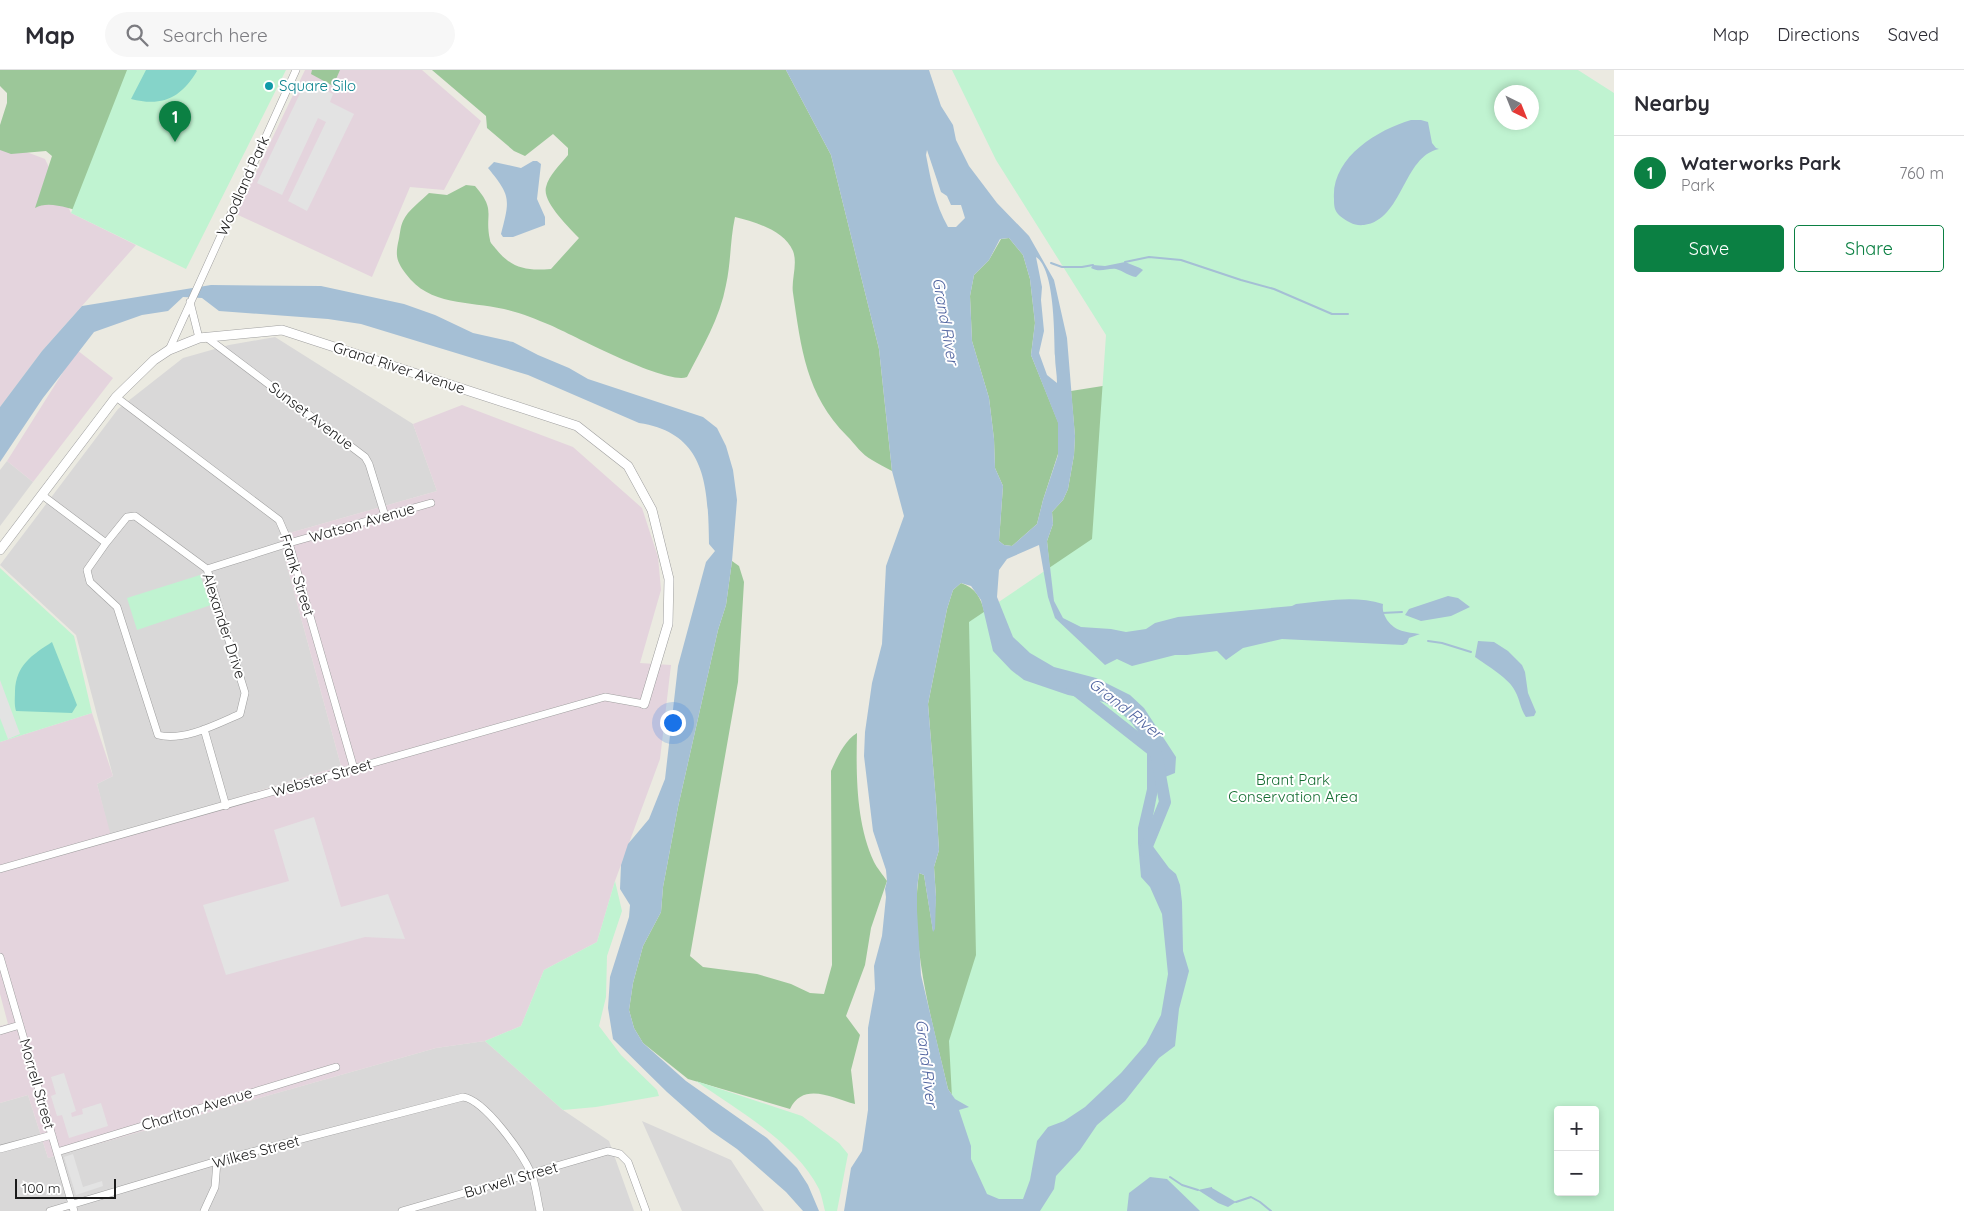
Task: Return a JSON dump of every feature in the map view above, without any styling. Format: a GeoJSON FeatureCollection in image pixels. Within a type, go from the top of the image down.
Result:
{"type":"FeatureCollection","features":[{"type":"Feature","properties":{"kind":"street","name":"Woodland Park"},"geometry":{"type":"LineString","coordinates":[[169,350],[296,70]]}},
{"type":"Feature","properties":{"kind":"street"},"geometry":{"type":"LineString","coordinates":[[190,301],[202,338]]}},
{"type":"Feature","properties":{"kind":"street","name":"Grand River Avenue"},"geometry":{"type":"LineString","coordinates":[[0,550],[116,397],[154,360],[169,350],[202,338],[282,330],[577,426],[628,466],[652,510],[669,579],[668,624],[644,704]]}},
{"type":"Feature","properties":{"kind":"street","name":"Sunset Avenue"},"geometry":{"type":"LineString","coordinates":[[202,338],[365,456],[370,464],[385,516]]}},
{"type":"Feature","properties":{"kind":"street","name":"Frank Street"},"geometry":{"type":"LineString","coordinates":[[116,397],[279,520],[289,544],[354,769]]}},
{"type":"Feature","properties":{"kind":"street"},"geometry":{"type":"LineString","coordinates":[[42,495],[106,543]]}},
{"type":"Feature","properties":{"kind":"street","name":"Watson Avenue"},"geometry":{"type":"LineString","coordinates":[[207,569],[431,503]]}},
{"type":"Feature","properties":{"kind":"street","name":"Alexander Drive"},"geometry":{"type":"LineString","coordinates":[[135,516],[207,569],[245,693],[240,714],[204,729],[168,738],[158,735],[117,607],[90,582],[87,570],[106,543],[127,517],[135,516]]}},
{"type":"Feature","properties":{"kind":"street","name":"Webster Street"},"geometry":{"type":"LineString","coordinates":[[0,870],[605,697],[644,704]]}},
{"type":"Feature","properties":{"kind":"street"},"geometry":{"type":"LineString","coordinates":[[204,729],[226,806]]}},
{"type":"Feature","properties":{"kind":"street","name":"Morrell Street"},"geometry":{"type":"LineString","coordinates":[[0,957],[73,1208]]}},
{"type":"Feature","properties":{"kind":"street"},"geometry":{"type":"LineString","coordinates":[[0,1031],[20,1025]]}},
{"type":"Feature","properties":{"kind":"street","name":"Charlton Avenue"},"geometry":{"type":"LineString","coordinates":[[57,1152],[336,1067]]}},
{"type":"Feature","properties":{"kind":"street","name":"Wilkes Street"},"geometry":{"type":"LineString","coordinates":[[50,1211],[73,1208],[218,1161],[462,1096],[483,1110],[502,1128],[532,1174]]}},
{"type":"Feature","properties":{"kind":"street"},"geometry":{"type":"LineString","coordinates":[[0,1149],[52,1134]]}},
{"type":"Feature","properties":{"kind":"street","name":"Burwell Street"},"geometry":{"type":"LineString","coordinates":[[402,1211],[608,1151],[620,1154],[628,1162],[646,1211]]}},
{"type":"Feature","properties":{"kind":"street"},"geometry":{"type":"LineString","coordinates":[[204,1211],[216,1187],[218,1161]]}},
{"type":"Feature","properties":{"kind":"street"},"geometry":{"type":"LineString","coordinates":[[532,1174],[540,1211]]}},
{"type":"Feature","properties":{"kind":"shaded area"},"geometry":{"type":"Polygon","coordinates":[[[146,70],[197,71],[184,88],[170,98],[152,102],[131,99],[146,70]]]}},
{"type":"Feature","properties":{"kind":"shaded area"},"geometry":{"type":"Polygon","coordinates":[[[305,70],[422,70],[481,121],[444,190],[410,187],[372,277],[236,214],[305,70]]]}},
{"type":"Feature","properties":{"kind":"shaded area"},"geometry":{"type":"Polygon","coordinates":[[[306,81],[333,94],[330,102],[354,114],[307,211],[288,201],[326,122],[318,118],[282,195],[257,183],[306,81]]]}},
{"type":"Feature","properties":{"kind":"shaded area"},"geometry":{"type":"Polygon","coordinates":[[[0,142],[45,159],[71,213],[136,245],[42,351],[0,407],[0,142]]]}},
{"type":"Feature","properties":{"kind":"shaded area"},"geometry":{"type":"Polygon","coordinates":[[[275,337],[413,424],[437,491],[279,536],[341,766],[110,836],[97,784],[113,776],[76,635],[0,565],[118,409],[183,358],[229,345],[275,337]]]}},
{"type":"Feature","properties":{"kind":"shaded area"},"geometry":{"type":"Polygon","coordinates":[[[77,350],[113,378],[33,482],[7,461],[77,350]]]}},
{"type":"Feature","properties":{"kind":"shaded area"},"geometry":{"type":"Polygon","coordinates":[[[462,405],[573,447],[642,508],[658,557],[661,590],[640,663],[671,665],[660,759],[615,881],[597,942],[544,970],[521,1026],[485,1041],[436,1048],[48,1158],[28,1095],[0,1103],[0,1026],[8,1024],[0,994],[0,742],[92,713],[113,776],[97,784],[111,836],[341,766],[279,536],[437,491],[413,424],[462,405]]]}},
{"type":"Feature","properties":{"kind":"shaded area"},"geometry":{"type":"Polygon","coordinates":[[[7,461],[33,482],[0,526],[0,470],[7,461]]]}},
{"type":"Feature","properties":{"kind":"shaded area"},"geometry":{"type":"Polygon","coordinates":[[[52,642],[77,705],[72,713],[16,711],[15,691],[18,674],[32,656],[52,642]]]}},
{"type":"Feature","properties":{"kind":"shaded area"},"geometry":{"type":"Polygon","coordinates":[[[0,680],[20,734],[8,739],[0,718],[0,680]]]}},
{"type":"Feature","properties":{"kind":"shaded area"},"geometry":{"type":"Polygon","coordinates":[[[314,817],[341,907],[388,894],[405,939],[365,937],[226,975],[203,905],[289,881],[274,830],[314,817]]]}},
{"type":"Feature","properties":{"kind":"shaded area"},"geometry":{"type":"Polygon","coordinates":[[[485,1041],[563,1110],[609,1141],[634,1211],[0,1211],[0,1103],[28,1095],[48,1158],[436,1048],[485,1041]]]}},
{"type":"Feature","properties":{"kind":"shaded area"},"geometry":{"type":"Polygon","coordinates":[[[64,1073],[76,1111],[71,1113],[72,1117],[83,1114],[82,1109],[101,1103],[108,1126],[69,1138],[62,1115],[57,1116],[51,1096],[56,1094],[51,1077],[64,1073]]]}},
{"type":"Feature","properties":{"kind":"shaded area"},"geometry":{"type":"Polygon","coordinates":[[[642,1121],[731,1160],[764,1211],[682,1211],[642,1121]]]}},
{"type":"Feature","properties":{"kind":"shaded area"},"geometry":{"type":"Polygon","coordinates":[[[73,1154],[83,1187],[102,1181],[103,1186],[76,1195],[64,1157],[73,1154]]]}},
{"type":"Feature","properties":{"kind":"green space"},"geometry":{"type":"Polygon","coordinates":[[[0,70],[139,70],[85,213],[53,205],[35,208],[52,156],[46,151],[11,154],[0,150],[0,125],[7,103],[7,93],[0,86],[0,70]]]}},
{"type":"Feature","properties":{"kind":"green space"},"geometry":{"type":"Polygon","coordinates":[[[127,70],[286,70],[186,269],[71,213],[127,70]]]}},
{"type":"Feature","properties":{"kind":"green space"},"geometry":{"type":"Polygon","coordinates":[[[312,70],[340,70],[333,86],[311,74],[312,70]]]}},
{"type":"Feature","properties":{"kind":"green space"},"geometry":{"type":"Polygon","coordinates":[[[432,70],[786,70],[831,155],[879,349],[892,471],[868,458],[833,420],[822,404],[808,370],[799,333],[793,293],[795,261],[793,251],[789,244],[776,232],[760,224],[735,217],[728,277],[723,297],[710,332],[687,377],[676,378],[641,367],[550,325],[521,314],[504,309],[450,301],[426,292],[415,284],[399,263],[397,248],[401,226],[405,217],[429,193],[447,195],[466,185],[475,186],[482,194],[488,207],[491,242],[508,261],[527,269],[551,269],[579,238],[557,214],[546,193],[547,183],[568,155],[568,148],[553,134],[525,156],[514,151],[487,128],[486,116],[432,70]]]}},
{"type":"Feature","properties":{"kind":"green space","name":"Brant Park Conservation Area"},"geometry":{"type":"Polygon","coordinates":[[[952,70],[1578,70],[1614,93],[1614,1211],[958,1211],[949,1041],[976,955],[969,622],[1092,539],[1106,335],[996,160],[952,70]]]}},
{"type":"Feature","properties":{"kind":"green space"},"geometry":{"type":"Polygon","coordinates":[[[1009,238],[1023,255],[1030,279],[1035,323],[1031,355],[1058,422],[1058,454],[1037,524],[1012,546],[1004,545],[999,541],[1003,486],[995,468],[989,398],[972,341],[970,296],[974,275],[989,260],[1001,239],[1009,238]]]}},
{"type":"Feature","properties":{"kind":"green space"},"geometry":{"type":"Polygon","coordinates":[[[1153,378],[1128,547],[1051,582],[1047,541],[1053,524],[1052,512],[1063,500],[1068,489],[1074,455],[1075,436],[1071,391],[1153,378]]]}},
{"type":"Feature","properties":{"kind":"green space"},"geometry":{"type":"Polygon","coordinates":[[[732,561],[739,566],[744,582],[738,682],[690,956],[703,967],[757,974],[791,984],[810,993],[824,994],[832,965],[831,771],[838,755],[852,736],[857,733],[857,782],[860,815],[874,862],[887,881],[871,928],[865,965],[846,1016],[860,1035],[851,1070],[855,1104],[819,1094],[810,1094],[796,1100],[790,1109],[688,1079],[643,1043],[634,1028],[629,1010],[633,983],[643,946],[661,912],[663,887],[678,807],[718,630],[726,605],[732,561]]]}},
{"type":"Feature","properties":{"kind":"green space"},"geometry":{"type":"Polygon","coordinates":[[[0,568],[74,636],[92,713],[0,742],[0,568]]]}},
{"type":"Feature","properties":{"kind":"green space"},"geometry":{"type":"Polygon","coordinates":[[[200,575],[211,605],[137,630],[127,598],[200,575]]]}},
{"type":"Feature","properties":{"kind":"green space"},"geometry":{"type":"Polygon","coordinates":[[[961,583],[971,588],[981,602],[993,650],[1002,661],[1024,680],[955,1099],[948,1089],[929,1009],[917,927],[917,900],[919,873],[924,875],[933,931],[936,897],[934,867],[939,850],[928,704],[947,609],[953,590],[961,583]]]}},
{"type":"Feature","properties":{"kind":"green space"},"geometry":{"type":"Polygon","coordinates":[[[615,881],[622,911],[607,956],[606,997],[599,1026],[621,1055],[657,1090],[659,1096],[596,1107],[563,1110],[485,1041],[521,1026],[544,970],[597,942],[615,881]]]}},
{"type":"Feature","properties":{"kind":"green space"},"geometry":{"type":"Polygon","coordinates":[[[696,1081],[802,1116],[839,1143],[848,1154],[837,1211],[825,1211],[819,1189],[809,1172],[780,1142],[764,1128],[696,1081]]]}},
{"type":"Feature","properties":{"kind":"water"},"geometry":{"type":"Polygon","coordinates":[[[786,70],[929,70],[941,106],[953,125],[956,140],[969,166],[997,203],[1029,236],[1054,280],[1067,338],[1075,436],[1068,489],[1063,500],[1052,512],[1053,524],[1047,541],[1054,601],[1063,618],[1081,627],[1126,632],[1146,629],[1155,623],[1178,617],[1351,599],[1383,604],[1383,611],[1390,624],[1402,631],[1420,634],[1409,638],[1407,643],[1403,645],[1282,639],[1243,648],[1226,660],[1217,651],[1175,655],[1132,666],[1117,659],[1105,665],[1055,618],[1048,597],[1039,545],[1007,559],[999,570],[997,597],[1013,637],[1030,653],[1054,667],[1096,678],[1130,695],[1144,708],[1176,757],[1175,773],[1160,779],[1150,832],[1152,845],[1169,868],[1176,874],[1180,885],[1182,902],[1183,951],[1189,971],[1179,1009],[1175,1046],[1159,1058],[1125,1101],[1097,1125],[1080,1150],[1056,1176],[1054,1189],[1040,1211],[844,1211],[851,1168],[862,1151],[868,1110],[868,1028],[875,989],[874,966],[882,936],[887,881],[886,870],[873,831],[864,756],[865,732],[872,683],[882,644],[886,566],[904,516],[892,471],[879,349],[831,155],[786,70]],[[927,150],[926,155],[940,210],[948,227],[956,227],[965,218],[961,205],[951,205],[947,196],[941,192],[927,150]],[[1009,238],[1000,239],[989,260],[974,275],[970,296],[972,341],[989,398],[995,468],[1003,486],[999,541],[1004,545],[1012,546],[1037,524],[1058,455],[1058,423],[1031,355],[1035,323],[1030,279],[1023,255],[1009,238]],[[1036,257],[1042,287],[1041,300],[1044,331],[1039,353],[1047,375],[1057,383],[1054,318],[1050,288],[1047,274],[1036,257]],[[961,583],[953,590],[947,609],[928,704],[939,850],[934,867],[936,897],[935,929],[933,932],[924,875],[919,873],[917,911],[921,975],[948,1089],[955,1099],[969,1107],[959,1110],[971,1146],[971,1159],[987,1194],[999,1199],[1023,1199],[1030,1180],[1037,1141],[1048,1127],[1064,1121],[1085,1107],[1121,1073],[1146,1044],[1161,1015],[1168,974],[1162,914],[1150,887],[1141,877],[1138,843],[1138,828],[1147,789],[1147,744],[1131,722],[1118,710],[1104,702],[1068,695],[1024,680],[1011,670],[993,651],[981,600],[971,586],[961,583]]]}},
{"type":"Feature","properties":{"kind":"water"},"geometry":{"type":"Polygon","coordinates":[[[1411,120],[1428,122],[1432,143],[1439,149],[1427,154],[1418,163],[1395,201],[1377,221],[1360,225],[1346,220],[1338,214],[1334,206],[1335,184],[1340,171],[1348,159],[1371,139],[1384,131],[1411,120]]]}},
{"type":"Feature","properties":{"kind":"water"},"geometry":{"type":"Polygon","coordinates":[[[533,161],[541,164],[537,199],[545,217],[545,225],[513,237],[503,237],[501,234],[507,205],[505,192],[488,168],[494,162],[521,168],[533,161]]]}},
{"type":"Feature","properties":{"kind":"water"},"geometry":{"type":"Polygon","coordinates":[[[1125,262],[1143,270],[1136,277],[1116,269],[1100,270],[1091,268],[1093,265],[1105,266],[1125,262]]]}},
{"type":"Feature","properties":{"kind":"water"},"geometry":{"type":"Polygon","coordinates":[[[211,285],[321,286],[404,304],[435,315],[473,333],[513,342],[588,379],[703,417],[717,428],[726,446],[733,470],[737,500],[726,605],[718,630],[678,807],[663,887],[661,912],[643,946],[633,983],[629,1010],[634,1028],[643,1043],[686,1081],[767,1138],[797,1168],[808,1185],[819,1211],[803,1211],[786,1192],[737,1149],[711,1131],[667,1092],[613,1039],[608,1008],[610,977],[629,917],[630,905],[620,889],[621,865],[628,844],[649,819],[665,779],[678,666],[706,562],[715,551],[709,544],[704,483],[699,466],[691,451],[678,438],[661,429],[639,423],[528,375],[361,324],[328,319],[219,311],[202,298],[183,297],[168,311],[142,315],[94,332],[43,398],[0,462],[0,407],[42,351],[82,306],[211,285]]]}},
{"type":"Feature","properties":{"kind":"water"},"geometry":{"type":"Polygon","coordinates":[[[1448,596],[1458,598],[1470,607],[1451,616],[1421,621],[1405,615],[1409,609],[1448,596]]]}},
{"type":"Feature","properties":{"kind":"water"},"geometry":{"type":"Polygon","coordinates":[[[1478,641],[1494,642],[1508,651],[1522,665],[1528,693],[1536,712],[1534,716],[1526,717],[1512,686],[1497,672],[1475,657],[1478,641]]]}},
{"type":"Feature","properties":{"kind":"water"},"geometry":{"type":"Polygon","coordinates":[[[1150,1177],[1167,1179],[1200,1211],[1127,1211],[1129,1193],[1150,1177]]]}},
{"type":"Feature","properties":{"kind":"water"},"geometry":{"type":"Polygon","coordinates":[[[1212,1187],[1236,1202],[1228,1207],[1198,1190],[1212,1187]]]}},
{"type":"Feature","properties":{"kind":"waterway"},"geometry":{"type":"LineString","coordinates":[[1125,262],[1149,257],[1181,260],[1274,289],[1332,314],[1348,314]]}},
{"type":"Feature","properties":{"kind":"waterway"},"geometry":{"type":"LineString","coordinates":[[1051,263],[1062,267],[1093,265]]}},
{"type":"Feature","properties":{"kind":"waterway"},"geometry":{"type":"LineString","coordinates":[[1382,613],[1402,612]]}},
{"type":"Feature","properties":{"kind":"waterway"},"geometry":{"type":"LineString","coordinates":[[1428,641],[1442,643],[1471,652]]}},
{"type":"Feature","properties":{"kind":"waterway","name":"Grand River"},"geometry":{"type":"LineString","coordinates":[[1072,687],[1156,753],[1165,802],[1145,851]]}},
{"type":"Feature","properties":{"kind":"waterway"},"geometry":{"type":"LineString","coordinates":[[1170,1177],[1182,1185],[1198,1190]]}},
{"type":"Feature","properties":{"kind":"waterway"},"geometry":{"type":"LineString","coordinates":[[1236,1202],[1251,1197],[1271,1211]]}},
{"type":"Feature","properties":{"kind":"place","name":"Square Silo"},"geometry":{"type":"Point","coordinates":[269,86]}},
{"type":"Feature","properties":{"kind":"place","name":"Waterworks Park"},"geometry":{"type":"Point","coordinates":[175,142]}}]}
